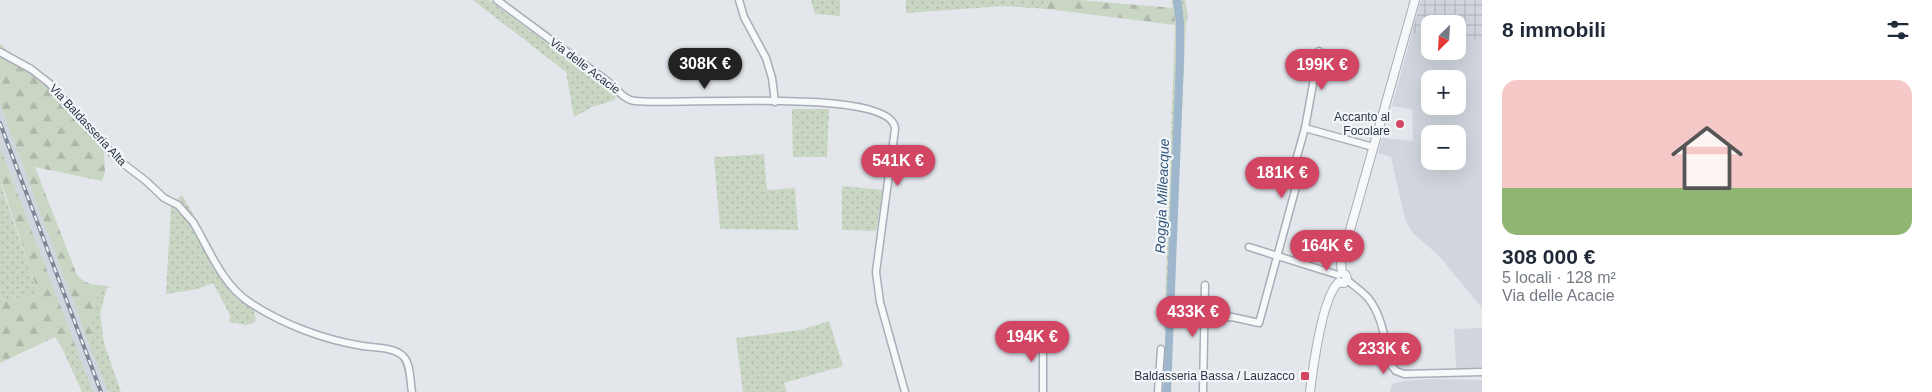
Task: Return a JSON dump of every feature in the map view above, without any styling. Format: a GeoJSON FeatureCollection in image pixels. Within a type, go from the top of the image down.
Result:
{"type":"FeatureCollection","features":[{"type":"Feature","properties":{"kind":"street","name":"Via delle Acacie"},"geometry":{"type":"LineString","coordinates":[[496,0],[631,101],[842,103],[889,117],[894,122],[895,133],[876,279],[880,302],[905,392]]}},
{"type":"Feature","properties":{"kind":"street"},"geometry":{"type":"LineString","coordinates":[[739,0],[744,17],[766,58],[772,78],[775,102]]}},
{"type":"Feature","properties":{"kind":"street"},"geometry":{"type":"LineString","coordinates":[[1310,392],[1327,304],[1333,287],[1342,278],[1341,262],[1415,0]]}},
{"type":"Feature","properties":{"kind":"street"},"geometry":{"type":"LineString","coordinates":[[1204,318],[1232,317],[1259,323],[1296,187],[1293,171],[1304,128],[1319,50]]}},
{"type":"Feature","properties":{"kind":"street","name":"Via Baldasseria Alta"},"geometry":{"type":"LineString","coordinates":[[0,52],[31,69],[49,83],[116,158],[146,181],[164,198],[178,205],[186,213],[235,291],[266,312],[312,332],[334,340],[392,350],[401,354],[407,364],[412,392]]}},
{"type":"Feature","properties":{"kind":"street"},"geometry":{"type":"LineString","coordinates":[[1304,128],[1373,147]]}},
{"type":"Feature","properties":{"kind":"street"},"geometry":{"type":"LineString","coordinates":[[1249,247],[1278,255],[1342,278],[1368,298],[1377,312],[1391,365],[1396,371],[1404,374],[1482,372]]}},
{"type":"Feature","properties":{"kind":"street"},"geometry":{"type":"LineString","coordinates":[[1203,392],[1205,285]]}},
{"type":"Feature","properties":{"kind":"street"},"geometry":{"type":"LineString","coordinates":[[1043,392],[1044,336]]}},
{"type":"Feature","properties":{"kind":"street"},"geometry":{"type":"LineString","coordinates":[[1158,392],[1161,349]]}},
{"type":"Feature","properties":{"kind":"shaded area"},"geometry":{"type":"Polygon","coordinates":[[[1421,0],[1482,0],[1482,308],[1440,257],[1412,232],[1405,219],[1391,157],[1378,153],[1382,138],[1413,141],[1412,109],[1392,106],[1421,0]]]}},
{"type":"Feature","properties":{"kind":"shaded area"},"geometry":{"type":"Polygon","coordinates":[[[1421,0],[1482,0],[1482,40],[1466,38],[1466,15],[1421,15],[1421,34],[1412,33],[1421,0]]]}},
{"type":"Feature","properties":{"kind":"shaded area"},"geometry":{"type":"Polygon","coordinates":[[[0,104],[108,392],[93,392],[0,147],[0,104]]]}},
{"type":"Feature","properties":{"kind":"shaded area"},"geometry":{"type":"Polygon","coordinates":[[[1482,328],[1482,368],[1456,368],[1454,329],[1482,328]]]}},
{"type":"Feature","properties":{"kind":"shaded area"},"geometry":{"type":"Polygon","coordinates":[[[1431,379],[1482,380],[1482,392],[1390,392],[1392,384],[1403,381],[1431,379]]]}},
{"type":"Feature","properties":{"kind":"green space"},"geometry":{"type":"Polygon","coordinates":[[[473,0],[489,0],[616,94],[615,100],[592,107],[574,117],[566,72],[473,0]]]}},
{"type":"Feature","properties":{"kind":"green space"},"geometry":{"type":"Polygon","coordinates":[[[811,0],[840,0],[840,16],[815,14],[811,0]]]}},
{"type":"Feature","properties":{"kind":"green space"},"geometry":{"type":"Polygon","coordinates":[[[906,0],[1045,0],[1047,9],[1004,6],[906,13],[906,0]]]}},
{"type":"Feature","properties":{"kind":"green space"},"geometry":{"type":"Polygon","coordinates":[[[1045,0],[1079,0],[1174,8],[1175,25],[1047,9],[1045,0]]]}},
{"type":"Feature","properties":{"kind":"green space"},"geometry":{"type":"Polygon","coordinates":[[[1172,0],[1185,0],[1188,16],[1186,23],[1172,331],[1164,330],[1175,25],[1172,0]]]}},
{"type":"Feature","properties":{"kind":"green space"},"geometry":{"type":"Polygon","coordinates":[[[0,44],[38,77],[68,107],[104,151],[105,172],[102,181],[35,167],[77,275],[85,282],[111,287],[100,290],[93,308],[90,346],[0,104],[0,44]]]}},
{"type":"Feature","properties":{"kind":"green space"},"geometry":{"type":"Polygon","coordinates":[[[792,109],[829,109],[827,157],[793,157],[792,109]]]}},
{"type":"Feature","properties":{"kind":"green space"},"geometry":{"type":"Polygon","coordinates":[[[0,147],[76,347],[62,348],[55,337],[0,363],[0,293],[2,300],[39,296],[0,178],[0,147]]]}},
{"type":"Feature","properties":{"kind":"green space"},"geometry":{"type":"Polygon","coordinates":[[[764,154],[767,190],[795,188],[798,230],[720,229],[714,157],[764,154]]]}},
{"type":"Feature","properties":{"kind":"green space"},"geometry":{"type":"Polygon","coordinates":[[[0,178],[39,296],[2,300],[0,293],[0,178]]]}},
{"type":"Feature","properties":{"kind":"green space"},"geometry":{"type":"Polygon","coordinates":[[[842,186],[883,190],[876,231],[842,230],[842,186]]]}},
{"type":"Feature","properties":{"kind":"green space"},"geometry":{"type":"Polygon","coordinates":[[[182,195],[197,221],[191,224],[222,281],[235,297],[254,310],[256,321],[247,325],[229,322],[230,315],[213,283],[198,289],[166,294],[171,205],[182,195]]]}},
{"type":"Feature","properties":{"kind":"green space"},"geometry":{"type":"Polygon","coordinates":[[[107,288],[100,313],[104,343],[121,392],[108,392],[90,346],[93,308],[100,290],[107,288]]]}},
{"type":"Feature","properties":{"kind":"green space"},"geometry":{"type":"Polygon","coordinates":[[[829,321],[843,366],[784,383],[787,392],[743,392],[736,338],[801,330],[829,321]]]}},
{"type":"Feature","properties":{"kind":"green space"},"geometry":{"type":"Polygon","coordinates":[[[76,347],[93,392],[82,392],[62,348],[76,347]]]}},
{"type":"Feature","properties":{"kind":"waterway","name":"Roggia Milleacque"},"geometry":{"type":"LineString","coordinates":[[1167,392],[1180,59],[1180,23],[1177,0]]}},
{"type":"Feature","properties":{"kind":"railway"},"geometry":{"type":"LineString","coordinates":[[0,123],[101,392]]}},
{"type":"Feature","properties":{"kind":"place","name":"Accanto al Focolare"},"geometry":{"type":"Point","coordinates":[1400,124]}},
{"type":"Feature","properties":{"kind":"place","name":"Baldasseria Bassa / Lauzacco"},"geometry":{"type":"Point","coordinates":[1305,376]}}]}
